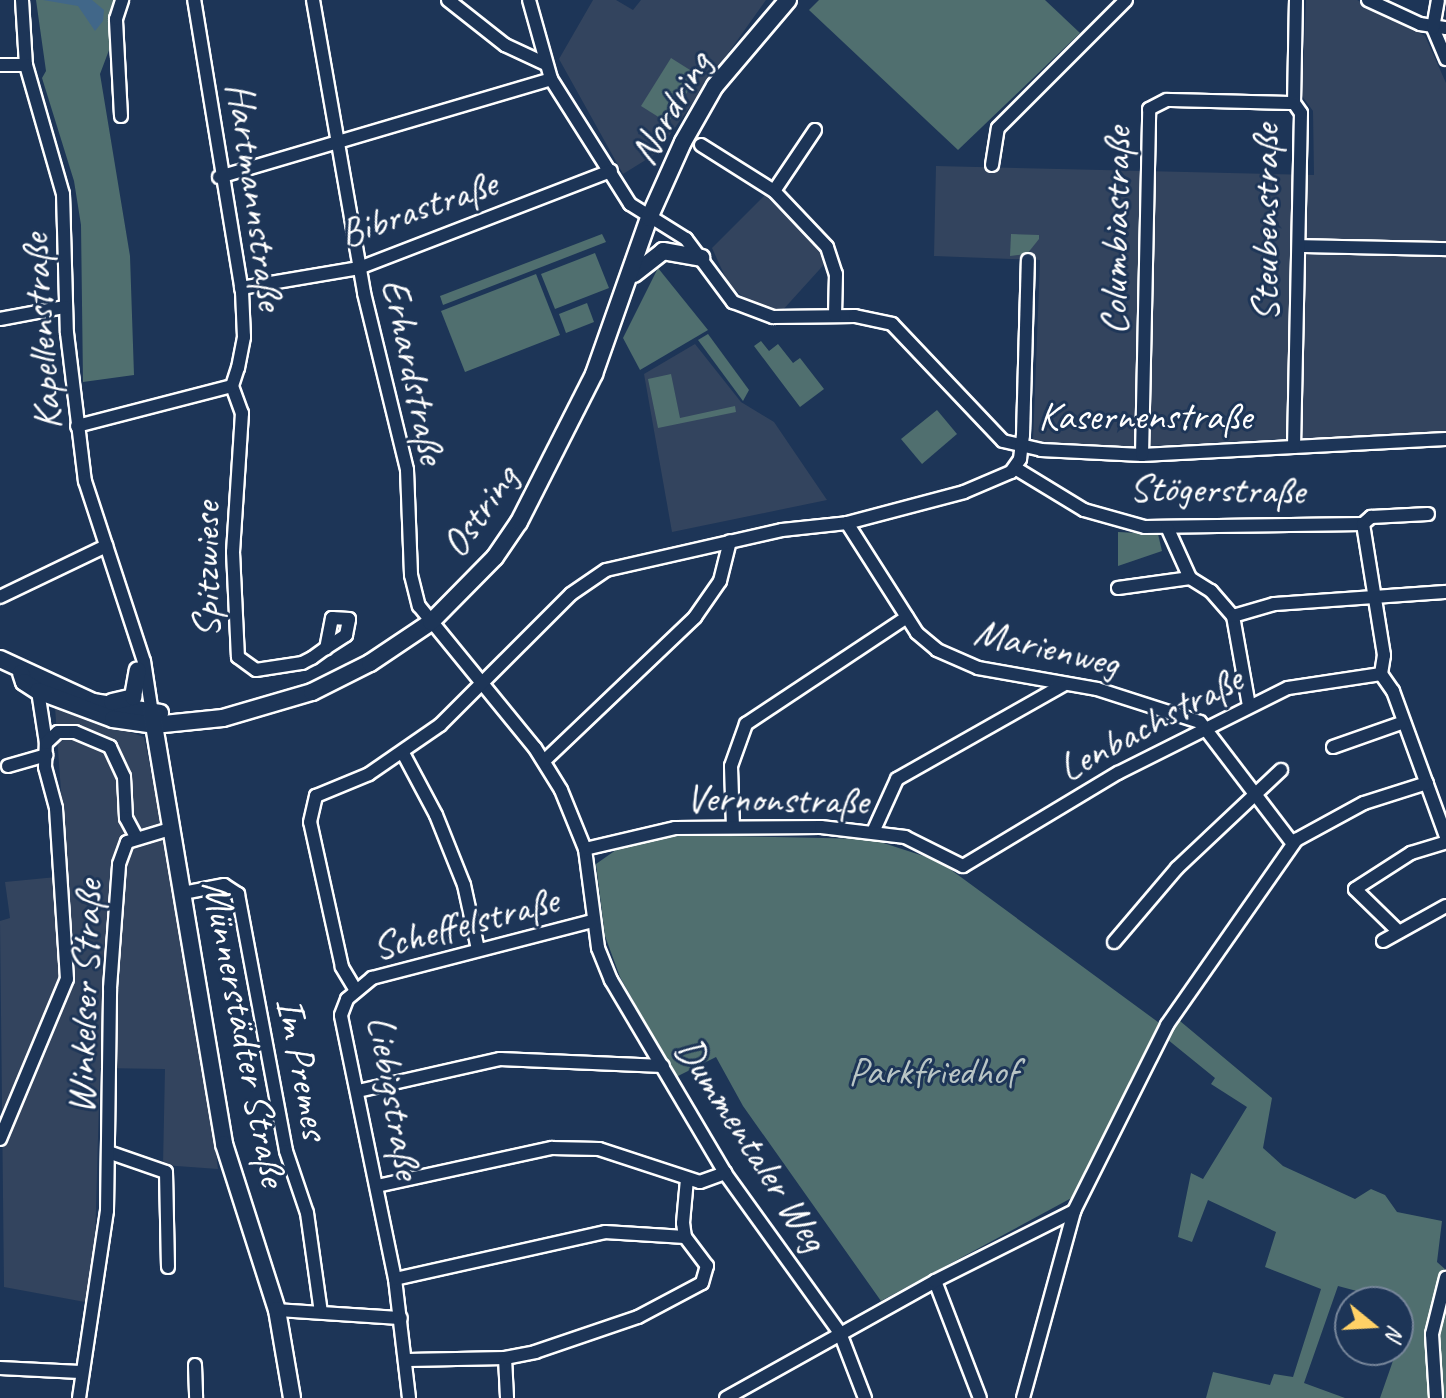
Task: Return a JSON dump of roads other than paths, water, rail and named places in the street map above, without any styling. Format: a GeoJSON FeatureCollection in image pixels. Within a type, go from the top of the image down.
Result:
{"type":"FeatureCollection","features":[{"type":"Feature","properties":{"kind":"main road","name":"Nordring"},"geometry":{"type":"LineString","coordinates":[[649,218],[715,86],[788,0]]}},
{"type":"Feature","properties":{"kind":"main road","name":"Ostring"},"geometry":{"type":"LineString","coordinates":[[21,673],[24,682],[38,691],[89,713],[149,719],[228,714],[312,692],[370,663],[431,622],[495,557],[519,522],[594,374],[649,218]]}},
{"type":"Feature","properties":{"kind":"main road"},"geometry":{"type":"LineString","coordinates":[[626,284],[645,261],[663,251],[701,258]]}},
{"type":"Feature","properties":{"kind":"main road","name":"Ostring"},"geometry":{"type":"LineString","coordinates":[[0,659],[21,673],[85,699],[149,719]]}},
{"type":"Feature","properties":{"kind":"main road"},"geometry":{"type":"LineString","coordinates":[[85,699],[129,701],[138,663]]}},
{"type":"Feature","properties":{"kind":"main road","name":"Münnerstädter Straße"},"geometry":{"type":"LineString","coordinates":[[149,719],[183,893],[224,1144],[277,1310],[292,1398]]}},
{"type":"Feature","properties":{"kind":"street","name":"Kapellenstraße"},"geometry":{"type":"LineString","coordinates":[[22,0],[26,65],[63,194],[65,307],[85,481],[138,663],[149,719]]}},
{"type":"Feature","properties":{"kind":"street"},"geometry":{"type":"LineString","coordinates":[[121,116],[116,19],[122,0]]}},
{"type":"Feature","properties":{"kind":"street","name":"Hartmannstraße"},"geometry":{"type":"LineString","coordinates":[[194,0],[219,177],[241,288],[243,350],[232,386]]}},
{"type":"Feature","properties":{"kind":"street","name":"Erhardstraße"},"geometry":{"type":"LineString","coordinates":[[313,0],[359,268],[407,470],[411,575],[419,606],[544,761],[575,817],[585,849]]}},
{"type":"Feature","properties":{"kind":"street"},"geometry":{"type":"LineString","coordinates":[[448,0],[505,45],[546,64]]}},
{"type":"Feature","properties":{"kind":"street","name":"Kasernenstraße"},"geometry":{"type":"LineString","coordinates":[[529,0],[551,79],[630,204],[686,239],[725,295],[751,312],[835,316],[892,324],[986,429],[1021,447],[1142,455],[1446,439]]}},
{"type":"Feature","properties":{"kind":"street"},"geometry":{"type":"LineString","coordinates":[[992,165],[998,128],[1126,0]]}},
{"type":"Feature","properties":{"kind":"street","name":"Steubenstraße"},"geometry":{"type":"LineString","coordinates":[[1294,447],[1301,113],[1294,103],[1296,0]]}},
{"type":"Feature","properties":{"kind":"street"},"geometry":{"type":"LineString","coordinates":[[1368,0],[1440,28]]}},
{"type":"Feature","properties":{"kind":"street"},"geometry":{"type":"LineString","coordinates":[[1438,0],[1446,59]]}},
{"type":"Feature","properties":{"kind":"street"},"geometry":{"type":"LineString","coordinates":[[0,65],[26,65]]}},
{"type":"Feature","properties":{"kind":"street"},"geometry":{"type":"LineString","coordinates":[[219,177],[337,146],[551,79]]}},
{"type":"Feature","properties":{"kind":"street","name":"Columbiastraße"},"geometry":{"type":"LineString","coordinates":[[1142,455],[1149,109],[1167,100],[1294,103]]}},
{"type":"Feature","properties":{"kind":"street"},"geometry":{"type":"LineString","coordinates":[[774,191],[815,130]]}},
{"type":"Feature","properties":{"kind":"street"},"geometry":{"type":"LineString","coordinates":[[701,145],[774,191],[827,247],[836,274],[835,316]]}},
{"type":"Feature","properties":{"kind":"street","name":"Bibrastraße"},"geometry":{"type":"LineString","coordinates":[[241,288],[359,268],[611,171]]}},
{"type":"Feature","properties":{"kind":"street"},"geometry":{"type":"LineString","coordinates":[[1299,246],[1446,249]]}},
{"type":"Feature","properties":{"kind":"street"},"geometry":{"type":"LineString","coordinates":[[478,949],[464,885],[436,815],[403,753],[483,682],[571,594],[606,570],[730,541],[847,523],[964,492],[1015,468],[1021,447],[1028,260]]}},
{"type":"Feature","properties":{"kind":"street"},"geometry":{"type":"LineString","coordinates":[[0,319],[65,307]]}},
{"type":"Feature","properties":{"kind":"street"},"geometry":{"type":"LineString","coordinates":[[77,426],[232,386]]}},
{"type":"Feature","properties":{"kind":"street","name":"Spitzwiese"},"geometry":{"type":"LineString","coordinates":[[232,386],[242,413],[233,552],[238,657],[249,668],[272,670],[302,663],[326,648]]}},
{"type":"Feature","properties":{"kind":"street","name":"Stögerstraße"},"geometry":{"type":"LineString","coordinates":[[1015,468],[1103,518],[1167,527],[1363,524],[1371,517],[1428,514]]}},
{"type":"Feature","properties":{"kind":"street"},"geometry":{"type":"LineString","coordinates":[[733,827],[731,766],[746,724],[907,617],[847,523]]}},
{"type":"Feature","properties":{"kind":"street"},"geometry":{"type":"LineString","coordinates":[[1363,524],[1384,655],[1381,674],[1404,722],[1446,839],[1411,853],[1355,889],[1398,931]]}},
{"type":"Feature","properties":{"kind":"street"},"geometry":{"type":"LineString","coordinates":[[1167,527],[1190,578],[1233,616],[1249,706]]}},
{"type":"Feature","properties":{"kind":"street"},"geometry":{"type":"LineString","coordinates":[[544,761],[695,617],[720,581],[730,541]]}},
{"type":"Feature","properties":{"kind":"street"},"geometry":{"type":"LineString","coordinates":[[0,597],[106,546]]}},
{"type":"Feature","properties":{"kind":"street"},"geometry":{"type":"LineString","coordinates":[[1118,588],[1190,578]]}},
{"type":"Feature","properties":{"kind":"street"},"geometry":{"type":"LineString","coordinates":[[1233,616],[1274,604],[1446,592]]}},
{"type":"Feature","properties":{"kind":"street","name":"Marienweg"},"geometry":{"type":"LineString","coordinates":[[907,617],[920,637],[978,668],[1122,696],[1208,728]]}},
{"type":"Feature","properties":{"kind":"street","name":"Lenbachstraße"},"geometry":{"type":"LineString","coordinates":[[963,866],[986,856],[1118,773],[1288,688],[1381,674]]}},
{"type":"Feature","properties":{"kind":"street"},"geometry":{"type":"LineString","coordinates":[[873,832],[897,779],[1063,685]]}},
{"type":"Feature","properties":{"kind":"street"},"geometry":{"type":"LineString","coordinates":[[0,1139],[67,979],[56,808],[38,691]]}},
{"type":"Feature","properties":{"kind":"street"},"geometry":{"type":"LineString","coordinates":[[1333,747],[1404,722]]}},
{"type":"Feature","properties":{"kind":"street"},"geometry":{"type":"LineString","coordinates":[[1208,728],[1293,844]]}},
{"type":"Feature","properties":{"kind":"street"},"geometry":{"type":"LineString","coordinates":[[8,766],[46,749],[58,732],[75,732],[110,747],[124,777],[126,818],[136,837]]}},
{"type":"Feature","properties":{"kind":"street","name":"Liebigstraße"},"geometry":{"type":"LineString","coordinates":[[403,753],[316,796],[310,805],[342,967],[355,989],[341,1015],[395,1279],[408,1360],[409,1398]]}},
{"type":"Feature","properties":{"kind":"street"},"geometry":{"type":"LineString","coordinates":[[1114,942],[1177,868],[1254,792],[1281,770]]}},
{"type":"Feature","properties":{"kind":"street"},"geometry":{"type":"LineString","coordinates":[[1023,1398],[1074,1211],[1167,1025],[1293,844],[1364,803],[1427,783]]}},
{"type":"Feature","properties":{"kind":"street","name":"Winkelser Straße"},"geometry":{"type":"LineString","coordinates":[[79,1398],[80,1372],[103,1251],[111,1153],[112,932],[119,864],[127,842],[169,824]]}},
{"type":"Feature","properties":{"kind":"street","name":"Vernonstraße"},"geometry":{"type":"LineString","coordinates":[[585,849],[675,828],[873,832],[905,837],[963,866]]}},
{"type":"Feature","properties":{"kind":"street","name":"Dummentaler Weg"},"geometry":{"type":"LineString","coordinates":[[585,849],[593,921],[611,980],[725,1173],[840,1333],[865,1398]]}},
{"type":"Feature","properties":{"kind":"street","name":"Im Premes"},"geometry":{"type":"LineString","coordinates":[[183,893],[224,885],[238,894],[286,1151],[307,1213],[321,1312]]}},
{"type":"Feature","properties":{"kind":"street"},"geometry":{"type":"LineString","coordinates":[[1383,941],[1446,906]]}},
{"type":"Feature","properties":{"kind":"street","name":"Scheffelstraße"},"geometry":{"type":"LineString","coordinates":[[355,989],[372,978],[593,921]]}},
{"type":"Feature","properties":{"kind":"street"},"geometry":{"type":"LineString","coordinates":[[358,1091],[500,1059],[663,1066]]}},
{"type":"Feature","properties":{"kind":"street"},"geometry":{"type":"LineString","coordinates":[[377,1186],[552,1148],[599,1149],[700,1182],[725,1173]]}},
{"type":"Feature","properties":{"kind":"street","name":"Winkelser Straße"},"geometry":{"type":"LineString","coordinates":[[111,1153],[166,1172],[168,1267]]}},
{"type":"Feature","properties":{"kind":"street"},"geometry":{"type":"LineString","coordinates":[[408,1360],[505,1358],[638,1317],[702,1283],[707,1266],[685,1237],[687,1179]]}},
{"type":"Feature","properties":{"kind":"street"},"geometry":{"type":"LineString","coordinates":[[726,1398],[935,1281],[1074,1211]]}},
{"type":"Feature","properties":{"kind":"street"},"geometry":{"type":"LineString","coordinates":[[395,1279],[605,1232],[685,1237]]}},
{"type":"Feature","properties":{"kind":"street"},"geometry":{"type":"LineString","coordinates":[[1436,1398],[1432,1334],[1446,1278]]}},
{"type":"Feature","properties":{"kind":"street"},"geometry":{"type":"LineString","coordinates":[[935,1281],[980,1398]]}},
{"type":"Feature","properties":{"kind":"street"},"geometry":{"type":"LineString","coordinates":[[277,1310],[401,1318]]}},
{"type":"Feature","properties":{"kind":"street"},"geometry":{"type":"LineString","coordinates":[[505,1358],[507,1398]]}},
{"type":"Feature","properties":{"kind":"street"},"geometry":{"type":"LineString","coordinates":[[195,1365],[196,1398]]}},
{"type":"Feature","properties":{"kind":"street"},"geometry":{"type":"LineString","coordinates":[[0,1368],[80,1372]]}},
{"type":"Feature","properties":{"kind":"park label","name":"Parkfriedhof"},"geometry":{"type":"Point","coordinates":[933,1071]}}]}
